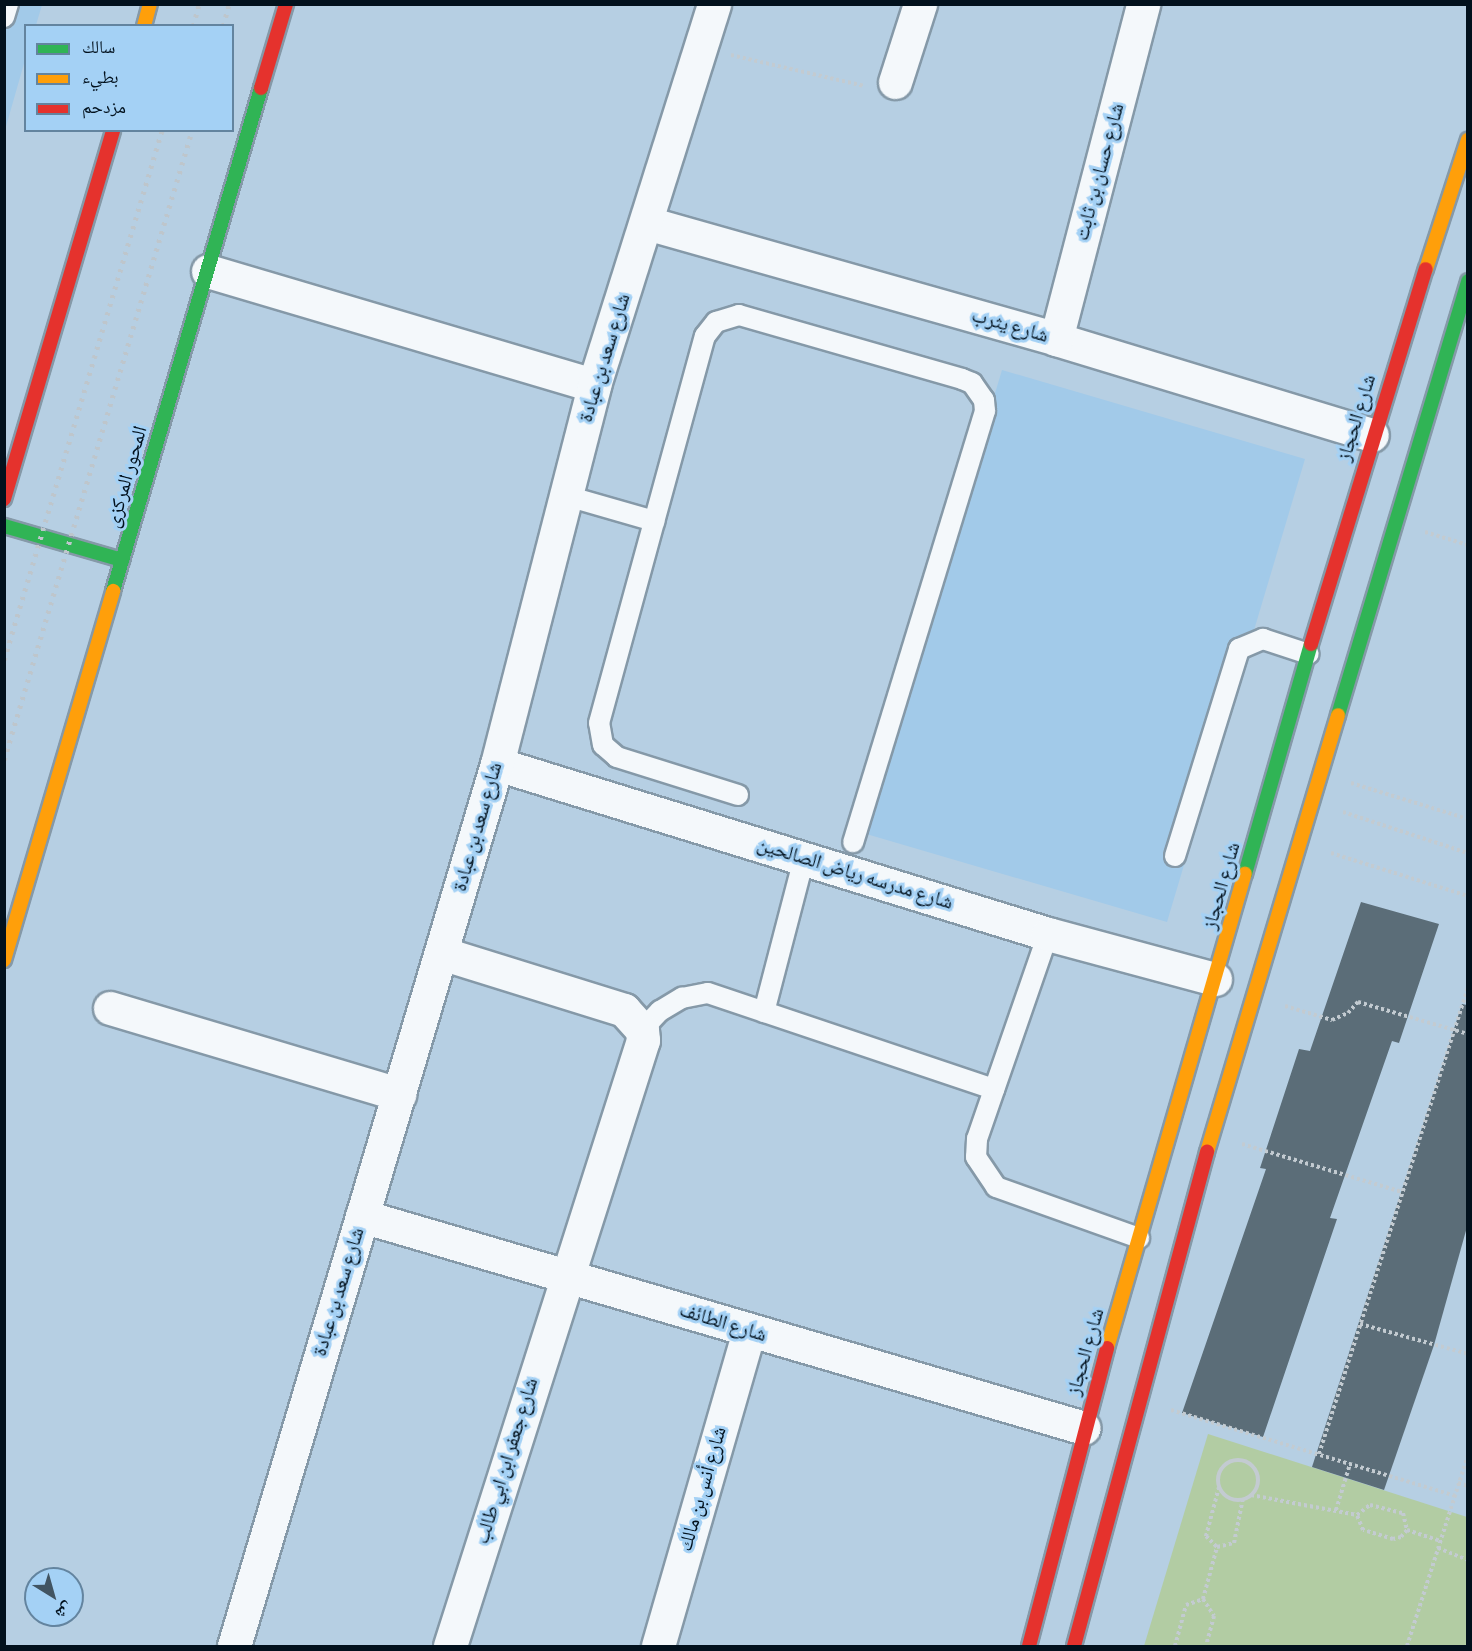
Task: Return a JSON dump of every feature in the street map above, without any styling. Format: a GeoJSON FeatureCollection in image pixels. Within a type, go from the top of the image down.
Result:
{"type":"FeatureCollection","features":[{"type":"Feature","properties":{"kind":"street"},"geometry":{"type":"LineString","coordinates":[[145,24],[150,4]]}},
{"type":"Feature","properties":{"kind":"street","name":"المحور المركزى"},"geometry":{"type":"LineString","coordinates":[[4,960],[286,4]]}},
{"type":"Feature","properties":{"kind":"street","name":"شارع سعد بن عبادة"},"geometry":{"type":"LineString","coordinates":[[234,1647],[497,764],[594,385],[647,223],[714,4]]}},
{"type":"Feature","properties":{"kind":"street"},"geometry":{"type":"LineString","coordinates":[[895,82],[920,4]]}},
{"type":"Feature","properties":{"kind":"street","name":"شارع حسان بن ثابت"},"geometry":{"type":"LineString","coordinates":[[1056,339],[1143,4]]}},
{"type":"Feature","properties":{"kind":"street"},"geometry":{"type":"LineString","coordinates":[[4,499],[112,132]]}},
{"type":"Feature","properties":{"kind":"street","name":"شارع الحجاز"},"geometry":{"type":"LineString","coordinates":[[1029,1647],[1084,1428],[1372,435],[1461,184],[1467,140]]}},
{"type":"Feature","properties":{"kind":"street","name":"شارع يثرب"},"geometry":{"type":"LineString","coordinates":[[647,223],[1056,339],[1372,435]]}},
{"type":"Feature","properties":{"kind":"street"},"geometry":{"type":"LineString","coordinates":[[208,271],[594,385]]}},
{"type":"Feature","properties":{"kind":"street"},"geometry":{"type":"LineString","coordinates":[[1074,1647],[1212,1136],[1256,998],[1393,523],[1467,281]]}},
{"type":"Feature","properties":{"kind":"street"},"geometry":{"type":"LineString","coordinates":[[4,526],[122,560]]}},
{"type":"Feature","properties":{"kind":"street","name":"شارع مدرسه رياض الصالحين"},"geometry":{"type":"LineString","coordinates":[[497,764],[1048,934],[1215,979]]}},
{"type":"Feature","properties":{"kind":"street"},"geometry":{"type":"LineString","coordinates":[[441,953],[624,1010],[642,1030]]}},
{"type":"Feature","properties":{"kind":"street"},"geometry":{"type":"LineString","coordinates":[[110,1008],[399,1094]]}},
{"type":"Feature","properties":{"kind":"street","name":"شارع جعفر ابن ابي طالب"},"geometry":{"type":"LineString","coordinates":[[450,1647],[564,1276],[640,1051],[642,1030]]}},
{"type":"Feature","properties":{"kind":"street","name":"شارع الطائف"},"geometry":{"type":"LineString","coordinates":[[362,1216],[1084,1428]]}},
{"type":"Feature","properties":{"kind":"street","name":"شارع أنس بن مالك"},"geometry":{"type":"LineString","coordinates":[[658,1647],[749,1331]]}},
{"type":"Feature","properties":{"kind":"lane"},"geometry":{"type":"LineString","coordinates":[[4,17],[8,4]]}},
{"type":"Feature","properties":{"kind":"lane"},"geometry":{"type":"LineString","coordinates":[[738,795],[617,758],[599,734],[705,336],[723,318],[739,315],[962,379],[979,391],[985,411],[853,842]]}},
{"type":"Feature","properties":{"kind":"lane"},"geometry":{"type":"LineString","coordinates":[[567,496],[654,521]]}},
{"type":"Feature","properties":{"kind":"lane"},"geometry":{"type":"LineString","coordinates":[[1175,856],[1239,650],[1263,639],[1309,654]]}},
{"type":"Feature","properties":{"kind":"lane"},"geometry":{"type":"LineString","coordinates":[[764,1012],[804,858]]}},
{"type":"Feature","properties":{"kind":"lane"},"geometry":{"type":"LineString","coordinates":[[1048,934],[976,1139],[976,1157],[996,1187],[1139,1238]]}},
{"type":"Feature","properties":{"kind":"lane"},"geometry":{"type":"LineString","coordinates":[[642,1030],[660,1011],[682,998],[708,993],[994,1089]]}},
{"type":"Feature","properties":{"kind":"path"},"geometry":{"type":"LineString","coordinates":[[701,48],[861,86],[895,82]]}},
{"type":"Feature","properties":{"kind":"path"},"geometry":{"type":"LineString","coordinates":[[1393,523],[1467,545]]}},
{"type":"Feature","properties":{"kind":"path"},"geometry":{"type":"LineString","coordinates":[[1322,774],[1467,819]]}},
{"type":"Feature","properties":{"kind":"path"},"geometry":{"type":"LineString","coordinates":[[1314,802],[1467,853]]}},
{"type":"Feature","properties":{"kind":"path"},"geometry":{"type":"LineString","coordinates":[[1301,844],[1467,896]]}},
{"type":"Feature","properties":{"kind":"path"},"geometry":{"type":"LineString","coordinates":[[1319,1454],[1467,986]]}},
{"type":"Feature","properties":{"kind":"path"},"geometry":{"type":"LineString","coordinates":[[1256,998],[1332,1020],[1348,1014],[1358,1002],[1467,1034]]}},
{"type":"Feature","properties":{"kind":"path"},"geometry":{"type":"LineString","coordinates":[[1212,1136],[1402,1192]]}},
{"type":"Feature","properties":{"kind":"path"},"geometry":{"type":"LineString","coordinates":[[1360,1324],[1467,1354]]}},
{"type":"Feature","properties":{"kind":"path"},"geometry":{"type":"LineString","coordinates":[[1139,1401],[1455,1496]]}},
{"type":"Feature","properties":{"kind":"path"},"geometry":{"type":"LineString","coordinates":[[1407,1647],[1467,1455]]}},
{"type":"Feature","properties":{"kind":"path"},"geometry":{"type":"LineString","coordinates":[[1218,1547],[1206,1536],[1224,1465],[1246,1462],[1257,1473],[1251,1495]]}},
{"type":"Feature","properties":{"kind":"path"},"geometry":{"type":"LineString","coordinates":[[1336,1510],[1350,1464]]}},
{"type":"Feature","properties":{"kind":"path"},"geometry":{"type":"LineString","coordinates":[[1458,1483],[1467,1486]]}},
{"type":"Feature","properties":{"kind":"path"},"geometry":{"type":"LineString","coordinates":[[1219,1487],[1229,1497],[1243,1498],[1251,1495],[1357,1515]]}},
{"type":"Feature","properties":{"kind":"path"},"geometry":{"type":"LineString","coordinates":[[1218,1547],[1234,1543],[1243,1498]]}},
{"type":"Feature","properties":{"kind":"path"},"geometry":{"type":"LineString","coordinates":[[1357,1515],[1370,1505],[1403,1513],[1407,1530]]}},
{"type":"Feature","properties":{"kind":"path"},"geometry":{"type":"LineString","coordinates":[[1357,1515],[1363,1530],[1394,1539],[1407,1530]]}},
{"type":"Feature","properties":{"kind":"path"},"geometry":{"type":"LineString","coordinates":[[1407,1530],[1440,1541]]}},
{"type":"Feature","properties":{"kind":"path"},"geometry":{"type":"LineString","coordinates":[[1206,1647],[1214,1616],[1203,1599],[1218,1547]]}},
{"type":"Feature","properties":{"kind":"path"},"geometry":{"type":"LineString","coordinates":[[1438,1548],[1467,1560]]}},
{"type":"Feature","properties":{"kind":"path"},"geometry":{"type":"LineString","coordinates":[[1175,1647],[1186,1605],[1203,1599]]}},
{"type":"Feature","properties":{"kind":"shaded area"},"geometry":{"type":"Polygon","coordinates":[[[5,5],[42,5],[36,24],[24,24],[24,64],[5,130],[5,5]]]}},
{"type":"Feature","properties":{"kind":"shaded area"},"geometry":{"type":"Polygon","coordinates":[[[1002,370],[1305,459],[1167,922],[863,833],[1002,370]]]}},
{"type":"Feature","properties":{"kind":"green space"},"geometry":{"type":"Polygon","coordinates":[[[1208,1434],[1467,1517],[1467,1646],[1144,1646],[1208,1434]]]}},
{"type":"Feature","properties":{"kind":"building"},"geometry":{"type":"Polygon","coordinates":[[[1361,902],[1439,924],[1399,1043],[1392,1041],[1330,1218],[1337,1219],[1263,1437],[1182,1413],[1266,1169],[1260,1168],[1299,1049],[1310,1051],[1361,902]]]}},
{"type":"Feature","properties":{"kind":"building"},"geometry":{"type":"Polygon","coordinates":[[[1462,1004],[1467,1005],[1467,1227],[1434,1345],[1384,1490],[1312,1467],[1462,1004]]]}},
{"type":"Feature","properties":{"kind":"railway"},"geometry":{"type":"LineString","coordinates":[[194,24],[199,4]]}},
{"type":"Feature","properties":{"kind":"railway"},"geometry":{"type":"LineString","coordinates":[[224,24],[229,4]]}},
{"type":"Feature","properties":{"kind":"railway"},"geometry":{"type":"LineString","coordinates":[[4,660],[161,132]]}},
{"type":"Feature","properties":{"kind":"railway"},"geometry":{"type":"LineString","coordinates":[[4,760],[191,132]]}},
{"type":"Feature","properties":{"kind":"traffic: fast"},"geometry":{"type":"LineString","coordinates":[[113,591],[261,88]]}},
{"type":"Feature","properties":{"kind":"traffic: fast"},"geometry":{"type":"LineString","coordinates":[[1338,715],[1468,281]]}},
{"type":"Feature","properties":{"kind":"traffic: fast"},"geometry":{"type":"LineString","coordinates":[[4,526],[122,560]]}},
{"type":"Feature","properties":{"kind":"traffic: fast"},"geometry":{"type":"LineString","coordinates":[[1245,874],[1311,644]]}},
{"type":"Feature","properties":{"kind":"traffic: slow"},"geometry":{"type":"LineString","coordinates":[[145,24],[150,4]]}},
{"type":"Feature","properties":{"kind":"traffic: slow"},"geometry":{"type":"LineString","coordinates":[[1426,269],[1468,140]]}},
{"type":"Feature","properties":{"kind":"traffic: slow"},"geometry":{"type":"LineString","coordinates":[[4,960],[113,591]]}},
{"type":"Feature","properties":{"kind":"traffic: slow"},"geometry":{"type":"LineString","coordinates":[[1207,1152],[1338,715]]}},
{"type":"Feature","properties":{"kind":"traffic: slow"},"geometry":{"type":"LineString","coordinates":[[1107,1348],[1245,874]]}},
{"type":"Feature","properties":{"kind":"traffic: jam"},"geometry":{"type":"LineString","coordinates":[[261,88],[286,4]]}},
{"type":"Feature","properties":{"kind":"traffic: jam"},"geometry":{"type":"LineString","coordinates":[[4,499],[112,132]]}},
{"type":"Feature","properties":{"kind":"traffic: jam"},"geometry":{"type":"LineString","coordinates":[[1311,644],[1426,269]]}},
{"type":"Feature","properties":{"kind":"traffic: jam"},"geometry":{"type":"LineString","coordinates":[[1074,1646],[1207,1152]]}},
{"type":"Feature","properties":{"kind":"traffic: jam"},"geometry":{"type":"LineString","coordinates":[[1029,1646],[1107,1348]]}}]}
